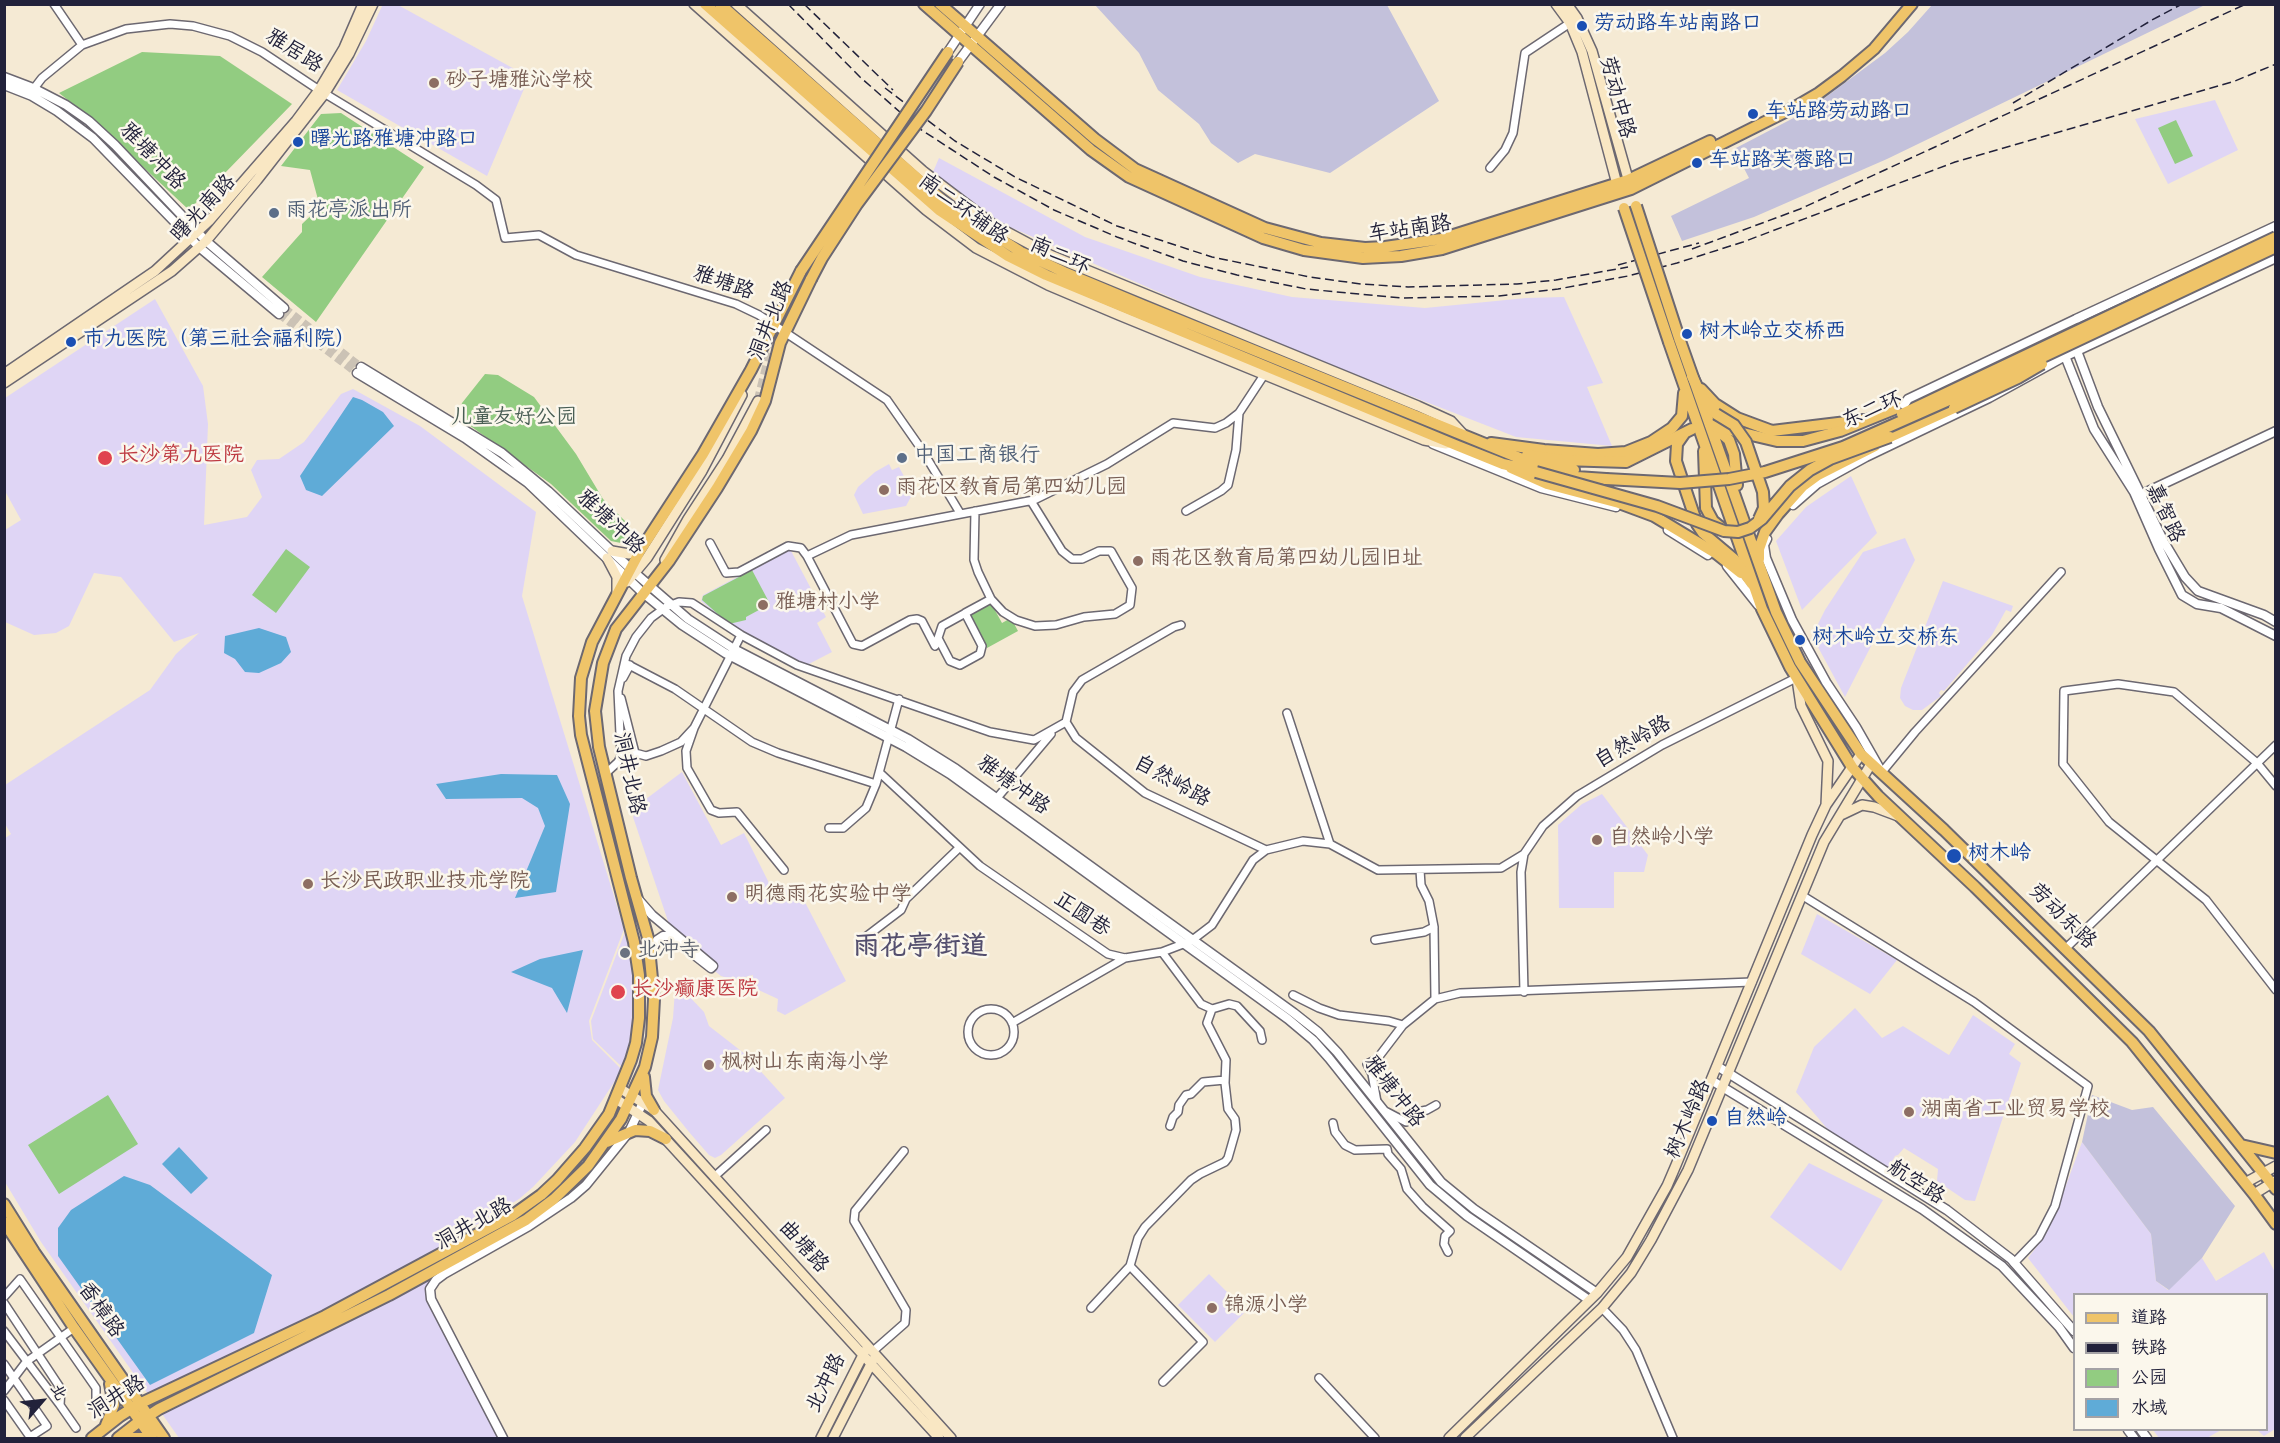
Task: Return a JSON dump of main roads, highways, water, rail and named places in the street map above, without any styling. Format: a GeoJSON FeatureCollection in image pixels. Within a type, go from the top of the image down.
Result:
{"type":"FeatureCollection","features":[{"type":"Feature","properties":{"kind":"main road","name":"曙光南路"},"geometry":{"type":"LineString","coordinates":[[4,374],[155,271],[194,236],[322,91],[363,4]]}},
{"type":"Feature","properties":{"kind":"main road","name":"曙光南路"},"geometry":{"type":"LineString","coordinates":[[4,383],[172,270],[202,244],[257,180],[349,54],[373,4]]}},
{"type":"Feature","properties":{"kind":"main road","name":"南二环辅路"},"geometry":{"type":"LineString","coordinates":[[694,4],[858,152],[945,226],[995,258],[1048,285],[1424,440],[1458,446]]}},
{"type":"Feature","properties":{"kind":"main road","name":"南二环"},"geometry":{"type":"LineString","coordinates":[[705,4],[939,210],[1008,256],[1046,275],[1345,397],[1458,446]]}},
{"type":"Feature","properties":{"kind":"main road","name":"南二环"},"geometry":{"type":"LineString","coordinates":[[720,4],[949,206],[1021,252],[1064,273],[1462,434]]}},
{"type":"Feature","properties":{"kind":"main road","name":"南二环辅路"},"geometry":{"type":"LineString","coordinates":[[736,4],[923,171],[994,225],[1050,255],[1418,406],[1451,421],[1462,434]]}},
{"type":"Feature","properties":{"kind":"main road","name":"车站南路"},"geometry":{"type":"LineString","coordinates":[[924,4],[973,41],[1091,150],[1132,173],[1263,238],[1304,250],[1363,258],[1401,256],[1442,249],[1630,184],[1795,107],[1819,93],[1874,49],[1912,4]]}},
{"type":"Feature","properties":{"kind":"main road","name":"车站南路"},"geometry":{"type":"LineString","coordinates":[[940,4],[962,32]]}},
{"type":"Feature","properties":{"kind":"main road","name":"劳动中路"},"geometry":{"type":"LineString","coordinates":[[1556,4],[1574,20],[1592,51],[1674,340]]}},
{"type":"Feature","properties":{"kind":"main road","name":"劳动中路"},"geometry":{"type":"LineString","coordinates":[[1568,4],[1624,208],[1674,340]]}},
{"type":"Feature","properties":{"kind":"main road","name":"车站南路"},"geometry":{"type":"LineString","coordinates":[[1630,184],[1818,85],[1870,44],[1904,4]]}},
{"type":"Feature","properties":{"kind":"main road","name":"洞井北路"},"geometry":{"type":"LineString","coordinates":[[165,1393],[365,1296],[513,1215],[557,1180],[594,1136],[618,1094],[631,1060],[639,1018],[637,959],[585,754],[579,716],[581,678],[587,656],[645,543],[703,454],[801,271],[948,52]]}},
{"type":"Feature","properties":{"kind":"main road","name":"洞井北路"},"geometry":{"type":"LineString","coordinates":[[171,1403],[388,1295],[518,1225],[571,1183],[604,1144],[630,1101],[645,1067],[654,1021],[654,989],[648,938],[605,774],[595,711],[599,681],[609,644],[616,629],[659,573],[717,488],[751,431],[765,401],[780,343],[811,279],[857,204],[926,111],[958,62]]}},
{"type":"Feature","properties":{"kind":"main road"},"geometry":{"type":"LineString","coordinates":[[858,152],[862,164],[862,179],[827,241],[876,183],[882,181],[897,185]]}},
{"type":"Feature","properties":{"kind":"main road","name":"东二环"},"geometry":{"type":"LineString","coordinates":[[1462,434],[1539,464],[1577,471],[1677,476],[1726,473],[1769,463],[1842,440],[1889,421],[2276,237]]}},
{"type":"Feature","properties":{"kind":"main road","name":"东二环"},"geometry":{"type":"LineString","coordinates":[[1458,446],[1503,464],[1536,472],[1581,478],[1680,483],[1713,482],[1757,474],[1843,447],[1881,432],[2078,346],[2276,247]]}},
{"type":"Feature","properties":{"kind":"main road"},"geometry":{"type":"LineString","coordinates":[[1674,340],[1703,440],[1752,584]]}},
{"type":"Feature","properties":{"kind":"main road"},"geometry":{"type":"LineString","coordinates":[[1766,586],[1759,561],[1759,549],[1765,532],[1784,506],[1803,486],[1818,475],[1890,437],[2018,378],[2078,346]]}},
{"type":"Feature","properties":{"kind":"main road"},"geometry":{"type":"LineString","coordinates":[[1687,380],[1716,414],[1734,425],[1741,433],[1752,458],[1764,500],[1762,514],[1755,525]]}},
{"type":"Feature","properties":{"kind":"main road"},"geometry":{"type":"LineString","coordinates":[[1479,440],[1525,449],[1616,454],[1638,449],[1659,438],[1682,416],[1687,380]]}},
{"type":"Feature","properties":{"kind":"main road"},"geometry":{"type":"LineString","coordinates":[[1687,380],[1737,418],[1772,431],[1863,420],[1904,405],[1934,398]]}},
{"type":"Feature","properties":{"kind":"main road"},"geometry":{"type":"LineString","coordinates":[[1687,380],[1742,515],[1766,586]]}},
{"type":"Feature","properties":{"kind":"main road"},"geometry":{"type":"LineString","coordinates":[[630,574],[647,558],[702,471],[742,395]]}},
{"type":"Feature","properties":{"kind":"main road"},"geometry":{"type":"LineString","coordinates":[[659,573],[673,543],[727,459],[758,400]]}},
{"type":"Feature","properties":{"kind":"main road"},"geometry":{"type":"LineString","coordinates":[[1742,515],[1734,454],[1729,440],[1713,426],[1777,441],[1803,441],[1856,426],[1863,420]]}},
{"type":"Feature","properties":{"kind":"main road"},"geometry":{"type":"LineString","coordinates":[[1505,452],[1562,460],[1619,463],[1637,458],[1692,429],[1681,437],[1675,452],[1690,506],[1703,533],[1734,559],[1752,584]]}},
{"type":"Feature","properties":{"kind":"main road"},"geometry":{"type":"LineString","coordinates":[[1536,472],[1656,506],[1724,531],[1738,532],[1755,525],[1790,486],[1810,470],[1830,459],[1890,437]]}},
{"type":"Feature","properties":{"kind":"main road"},"geometry":{"type":"LineString","coordinates":[[1703,440],[1706,508],[1713,521],[1724,531]]}},
{"type":"Feature","properties":{"kind":"main road"},"geometry":{"type":"LineString","coordinates":[[1503,464],[1547,484],[1637,509],[1654,516],[1717,554],[1752,584]]}},
{"type":"Feature","properties":{"kind":"main road"},"geometry":{"type":"LineString","coordinates":[[616,596],[617,577],[609,555],[635,552],[645,543]]}},
{"type":"Feature","properties":{"kind":"main road","name":"劳动东路"},"geometry":{"type":"LineString","coordinates":[[1752,584],[1797,678],[1852,767],[1900,817],[1975,887],[2132,1042],[2276,1224]]}},
{"type":"Feature","properties":{"kind":"main road","name":"劳动东路"},"geometry":{"type":"LineString","coordinates":[[1766,586],[1800,662],[1861,754],[2149,1031],[2274,1184]]}},
{"type":"Feature","properties":{"kind":"main road"},"geometry":{"type":"LineString","coordinates":[[1797,678],[1801,706],[1827,761],[1826,805]]}},
{"type":"Feature","properties":{"kind":"main road","name":"树木岭路"},"geometry":{"type":"LineString","coordinates":[[1449,1438],[1597,1293],[1627,1257],[1667,1186],[1826,805],[1861,754]]}},
{"type":"Feature","properties":{"kind":"main road","name":"树木岭路"},"geometry":{"type":"LineString","coordinates":[[1465,1438],[1602,1308],[1631,1273],[1670,1206],[1729,1074],[1824,842],[1861,777],[1871,764]]}},
{"type":"Feature","properties":{"kind":"main road"},"geometry":{"type":"LineString","coordinates":[[1836,819],[1847,811],[1862,805],[1900,817]]}},
{"type":"Feature","properties":{"kind":"main road"},"geometry":{"type":"LineString","coordinates":[[645,1067],[645,1099],[654,1110]]}},
{"type":"Feature","properties":{"kind":"main road","name":"曲塘路"},"geometry":{"type":"LineString","coordinates":[[618,1094],[630,1101],[951,1438]]}},
{"type":"Feature","properties":{"kind":"main road","name":"曲塘路"},"geometry":{"type":"LineString","coordinates":[[630,1101],[645,1099]]}},
{"type":"Feature","properties":{"kind":"main road","name":"曲塘路"},"geometry":{"type":"LineString","coordinates":[[654,1110],[870,1355],[939,1438]]}},
{"type":"Feature","properties":{"kind":"main road"},"geometry":{"type":"LineString","coordinates":[[604,1144],[629,1132],[650,1131],[666,1139]]}},
{"type":"Feature","properties":{"kind":"main road"},"geometry":{"type":"LineString","coordinates":[[2241,1145],[2276,1153]]}},
{"type":"Feature","properties":{"kind":"main road"},"geometry":{"type":"LineString","coordinates":[[2245,1183],[2276,1166]]}},
{"type":"Feature","properties":{"kind":"main road"},"geometry":{"type":"LineString","coordinates":[[2254,1194],[2274,1184]]}},
{"type":"Feature","properties":{"kind":"main road","name":"香樟路"},"geometry":{"type":"LineString","coordinates":[[4,1204],[34,1252],[128,1387],[136,1406]]}},
{"type":"Feature","properties":{"kind":"main road","name":"香樟路"},"geometry":{"type":"LineString","coordinates":[[4,1222],[105,1372],[136,1406],[152,1438]]}},
{"type":"Feature","properties":{"kind":"main road","name":"北冲路"},"geometry":{"type":"LineString","coordinates":[[821,1438],[870,1355]]}},
{"type":"Feature","properties":{"kind":"main road","name":"北冲路"},"geometry":{"type":"LineString","coordinates":[[833,1438],[870,1355]]}},
{"type":"Feature","properties":{"kind":"main road"},"geometry":{"type":"LineString","coordinates":[[102,1430],[114,1406],[113,1393],[105,1372]]}},
{"type":"Feature","properties":{"kind":"main road"},"geometry":{"type":"LineString","coordinates":[[128,1387],[134,1392],[145,1395],[165,1393]]}},
{"type":"Feature","properties":{"kind":"main road","name":"洞井路"},"geometry":{"type":"LineString","coordinates":[[92,1438],[136,1406],[165,1393]]}},
{"type":"Feature","properties":{"kind":"main road"},"geometry":{"type":"LineString","coordinates":[[166,1438],[162,1419],[171,1403]]}},
{"type":"Feature","properties":{"kind":"main road","name":"洞井路"},"geometry":{"type":"LineString","coordinates":[[118,1438],[144,1418],[171,1403]]}},
{"type":"Feature","properties":{"kind":"main road","name":"香樟路"},"geometry":{"type":"LineString","coordinates":[[144,1418],[166,1438]]}},
{"type":"Feature","properties":{"kind":"main road"},"geometry":{"type":"LineString","coordinates":[[127,1438],[143,1438]]}},
{"type":"Feature","properties":{"kind":"water"},"geometry":{"type":"Polygon","coordinates":[[[353,397],[383,412],[394,426],[322,496],[306,490],[300,476],[353,397]]]}},
{"type":"Feature","properties":{"kind":"water"},"geometry":{"type":"Polygon","coordinates":[[[259,628],[286,637],[291,652],[281,663],[259,673],[245,672],[235,659],[224,653],[225,636],[259,628]]]}},
{"type":"Feature","properties":{"kind":"water"},"geometry":{"type":"Polygon","coordinates":[[[501,774],[557,775],[570,804],[556,892],[515,898],[545,826],[538,808],[522,798],[446,799],[436,784],[501,774]]]}},
{"type":"Feature","properties":{"kind":"water"},"geometry":{"type":"Polygon","coordinates":[[[583,950],[567,1013],[552,988],[511,972],[540,959],[583,950]]]}},
{"type":"Feature","properties":{"kind":"water"},"geometry":{"type":"Polygon","coordinates":[[[179,1147],[208,1178],[191,1194],[162,1164],[179,1147]]]}},
{"type":"Feature","properties":{"kind":"water"},"geometry":{"type":"Polygon","coordinates":[[[124,1176],[150,1185],[272,1275],[254,1333],[150,1385],[58,1256],[58,1228],[71,1210],[124,1176]]]}},
{"type":"Feature","properties":{"kind":"tunnel"},"geometry":{"type":"LineString","coordinates":[[758,401],[769,357],[783,323],[816,259]]}},
{"type":"Feature","properties":{"kind":"tunnel"},"geometry":{"type":"LineString","coordinates":[[284,308],[361,367]]}},
{"type":"Feature","properties":{"kind":"tunnel"},"geometry":{"type":"LineString","coordinates":[[279,314],[357,373]]}},
{"type":"Feature","properties":{"kind":"railway"},"geometry":{"type":"LineString","coordinates":[[788,4],[860,77],[917,127],[994,177],[1054,210],[1117,237],[1183,261],[1237,275],[1306,289],[1402,298],[1499,296],[1558,289],[1628,276],[1677,263],[1743,242],[1955,162],[2235,81],[2276,64]]}},
{"type":"Feature","properties":{"kind":"railway"},"geometry":{"type":"LineString","coordinates":[[804,4],[893,90]]}},
{"type":"Feature","properties":{"kind":"railway"},"geometry":{"type":"LineString","coordinates":[[2013,103],[2182,4]]}},
{"type":"Feature","properties":{"kind":"railway"},"geometry":{"type":"LineString","coordinates":[[1692,249],[1800,209],[2246,4]]}},
{"type":"Feature","properties":{"kind":"railway"},"geometry":{"type":"LineString","coordinates":[[885,88],[955,141],[1015,177],[1117,226],[1212,257],[1310,277],[1408,287],[1517,284],[1556,280],[1628,267]]}},
{"type":"Feature","properties":{"kind":"railway"},"geometry":{"type":"LineString","coordinates":[[1618,265],[1699,243]]}},
{"type":"Feature","properties":{"kind":"place","name":"劳动路车站南路口"},"geometry":{"type":"Point","coordinates":[1582,26]}},
{"type":"Feature","properties":{"kind":"place","name":"砂子塘雅沁学校"},"geometry":{"type":"Point","coordinates":[434,83]}},
{"type":"Feature","properties":{"kind":"place","name":"车站路劳动路口"},"geometry":{"type":"Point","coordinates":[1753,114]}},
{"type":"Feature","properties":{"kind":"place","name":"曙光路雅塘冲路口"},"geometry":{"type":"Point","coordinates":[298,142]}},
{"type":"Feature","properties":{"kind":"place","name":"车站路芙蓉路口"},"geometry":{"type":"Point","coordinates":[1697,163]}},
{"type":"Feature","properties":{"kind":"place","name":"雨花亭派出所"},"geometry":{"type":"Point","coordinates":[274,213]}},
{"type":"Feature","properties":{"kind":"place","name":"树木岭立交桥西"},"geometry":{"type":"Point","coordinates":[1687,334]}},
{"type":"Feature","properties":{"kind":"place","name":"市九医院（第三社会福利院）"},"geometry":{"type":"Point","coordinates":[71,342]}},
{"type":"Feature","properties":{"kind":"place","name":"长沙第九医院"},"geometry":{"type":"Point","coordinates":[105,458]}},
{"type":"Feature","properties":{"kind":"place","name":"中国工商银行"},"geometry":{"type":"Point","coordinates":[902,458]}},
{"type":"Feature","properties":{"kind":"place","name":"雨花区教育局第四幼儿园"},"geometry":{"type":"Point","coordinates":[884,490]}},
{"type":"Feature","properties":{"kind":"place","name":"雨花区教育局第四幼儿园旧址"},"geometry":{"type":"Point","coordinates":[1138,561]}},
{"type":"Feature","properties":{"kind":"place","name":"雅塘村小学"},"geometry":{"type":"Point","coordinates":[763,605]}},
{"type":"Feature","properties":{"kind":"place","name":"树木岭立交桥东"},"geometry":{"type":"Point","coordinates":[1800,640]}},
{"type":"Feature","properties":{"kind":"place","name":"自然岭小学"},"geometry":{"type":"Point","coordinates":[1597,840]}},
{"type":"Feature","properties":{"kind":"place","name":"树木岭"},"geometry":{"type":"Point","coordinates":[1954,856]}},
{"type":"Feature","properties":{"kind":"place","name":"长沙民政职业技术学院"},"geometry":{"type":"Point","coordinates":[308,884]}},
{"type":"Feature","properties":{"kind":"place","name":"明德雨花实验中学"},"geometry":{"type":"Point","coordinates":[732,897]}},
{"type":"Feature","properties":{"kind":"place","name":"北冲寺"},"geometry":{"type":"Point","coordinates":[625,953]}},
{"type":"Feature","properties":{"kind":"place","name":"长沙癫康医院"},"geometry":{"type":"Point","coordinates":[618,992]}},
{"type":"Feature","properties":{"kind":"place","name":"枫树山东南海小学"},"geometry":{"type":"Point","coordinates":[709,1065]}},
{"type":"Feature","properties":{"kind":"place","name":"湖南省工业贸易学校"},"geometry":{"type":"Point","coordinates":[1909,1112]}},
{"type":"Feature","properties":{"kind":"place","name":"自然岭"},"geometry":{"type":"Point","coordinates":[1712,1121]}},
{"type":"Feature","properties":{"kind":"place","name":"锦源小学"},"geometry":{"type":"Point","coordinates":[1212,1308]}},
{"type":"Feature","properties":{"kind":"district","name":"雨花亭街道"},"geometry":{"type":"Point","coordinates":[920,950]}},
{"type":"Feature","properties":{"kind":"park label","name":"儿童友好公园"},"geometry":{"type":"Point","coordinates":[514,420]}}]}
